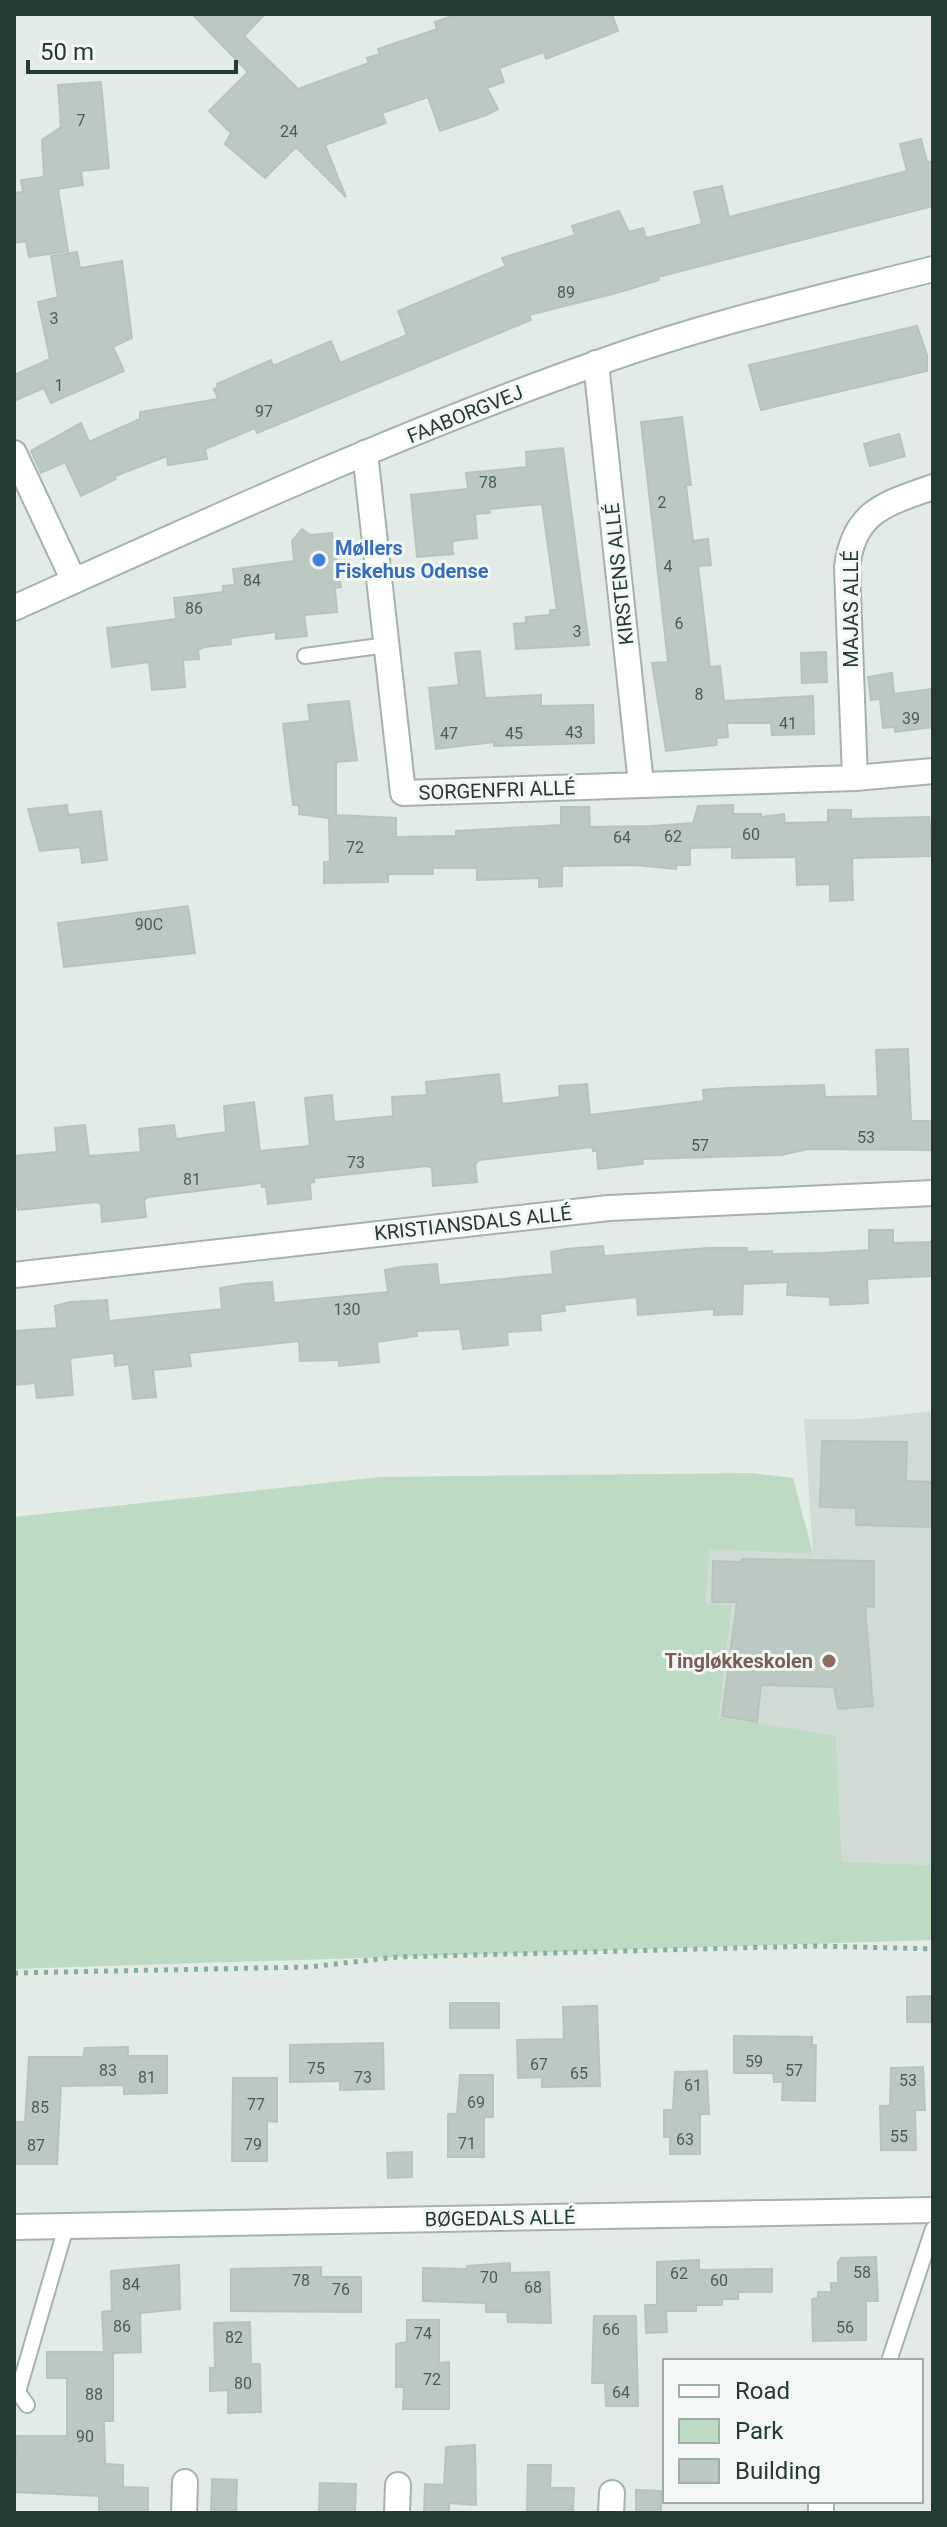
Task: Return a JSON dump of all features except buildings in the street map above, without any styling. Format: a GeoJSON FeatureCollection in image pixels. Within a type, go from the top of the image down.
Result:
{"type":"FeatureCollection","features":[{"type":"Feature","properties":{"kind":"street","name":"FAABORGVEJ"},"geometry":{"type":"LineString","coordinates":[[14,608],[365,453],[596,363],[720,323],[933,269]]}},
{"type":"Feature","properties":{"kind":"street","name":"KIRSTENS ALLÉ"},"geometry":{"type":"LineString","coordinates":[[596,363],[641,784]]}},
{"type":"Feature","properties":{"kind":"street"},"geometry":{"type":"LineString","coordinates":[[14,453],[74,581]]}},
{"type":"Feature","properties":{"kind":"street","name":"SORGENFRI ALLÉ"},"geometry":{"type":"LineString","coordinates":[[365,453],[403,793],[855,778],[933,771]]}},
{"type":"Feature","properties":{"kind":"street","name":"MAJAS ALLÉ"},"geometry":{"type":"LineString","coordinates":[[855,778],[847,567],[850,539],[865,520],[891,501],[933,487]]}},
{"type":"Feature","properties":{"kind":"street","name":"KRISTIANSDALS ALLÉ"},"geometry":{"type":"LineString","coordinates":[[14,1275],[609,1208],[933,1193]]}},
{"type":"Feature","properties":{"kind":"street","name":"BØGEDALS ALLÉ"},"geometry":{"type":"LineString","coordinates":[[14,2227],[933,2210]]}},
{"type":"Feature","properties":{"kind":"street"},"geometry":{"type":"LineString","coordinates":[[184,2513],[185,2482]]}},
{"type":"Feature","properties":{"kind":"street"},"geometry":{"type":"LineString","coordinates":[[397,2513],[398,2485]]}},
{"type":"Feature","properties":{"kind":"lane"},"geometry":{"type":"LineString","coordinates":[[305,656],[387,645]]}},
{"type":"Feature","properties":{"kind":"lane"},"geometry":{"type":"LineString","coordinates":[[27,2405],[18,2392],[66,2227]]}},
{"type":"Feature","properties":{"kind":"lane"},"geometry":{"type":"LineString","coordinates":[[890,2359],[933,2229]]}},
{"type":"Feature","properties":{"kind":"path"},"geometry":{"type":"LineString","coordinates":[[14,1973],[309,1967],[397,1957],[814,1946],[933,1949]]}},
{"type":"Feature","properties":{"kind":"shaded area","name":"Tingløkkeskolen"},"geometry":{"type":"Polygon","coordinates":[[[933,1411],[933,1865],[842,1863],[836,1736],[719,1717],[732,1605],[706,1604],[710,1548],[813,1554],[804,1419],[860,1419],[933,1411]]]}},
{"type":"Feature","properties":{"kind":"green space"},"geometry":{"type":"Polygon","coordinates":[[[753,1473],[793,1478],[813,1554],[710,1549],[706,1604],[732,1605],[719,1717],[836,1736],[842,1862],[933,1865],[933,1940],[14,1969],[14,1517],[379,1477],[753,1473]]]}},
{"type":"Feature","properties":{"kind":"place","name":"Møllers Fiskehus Odense"},"geometry":{"type":"Point","coordinates":[319,560]}},
{"type":"Feature","properties":{"kind":"place","name":"Tingløkkeskolen"},"geometry":{"type":"Point","coordinates":[829,1661]}}]}
